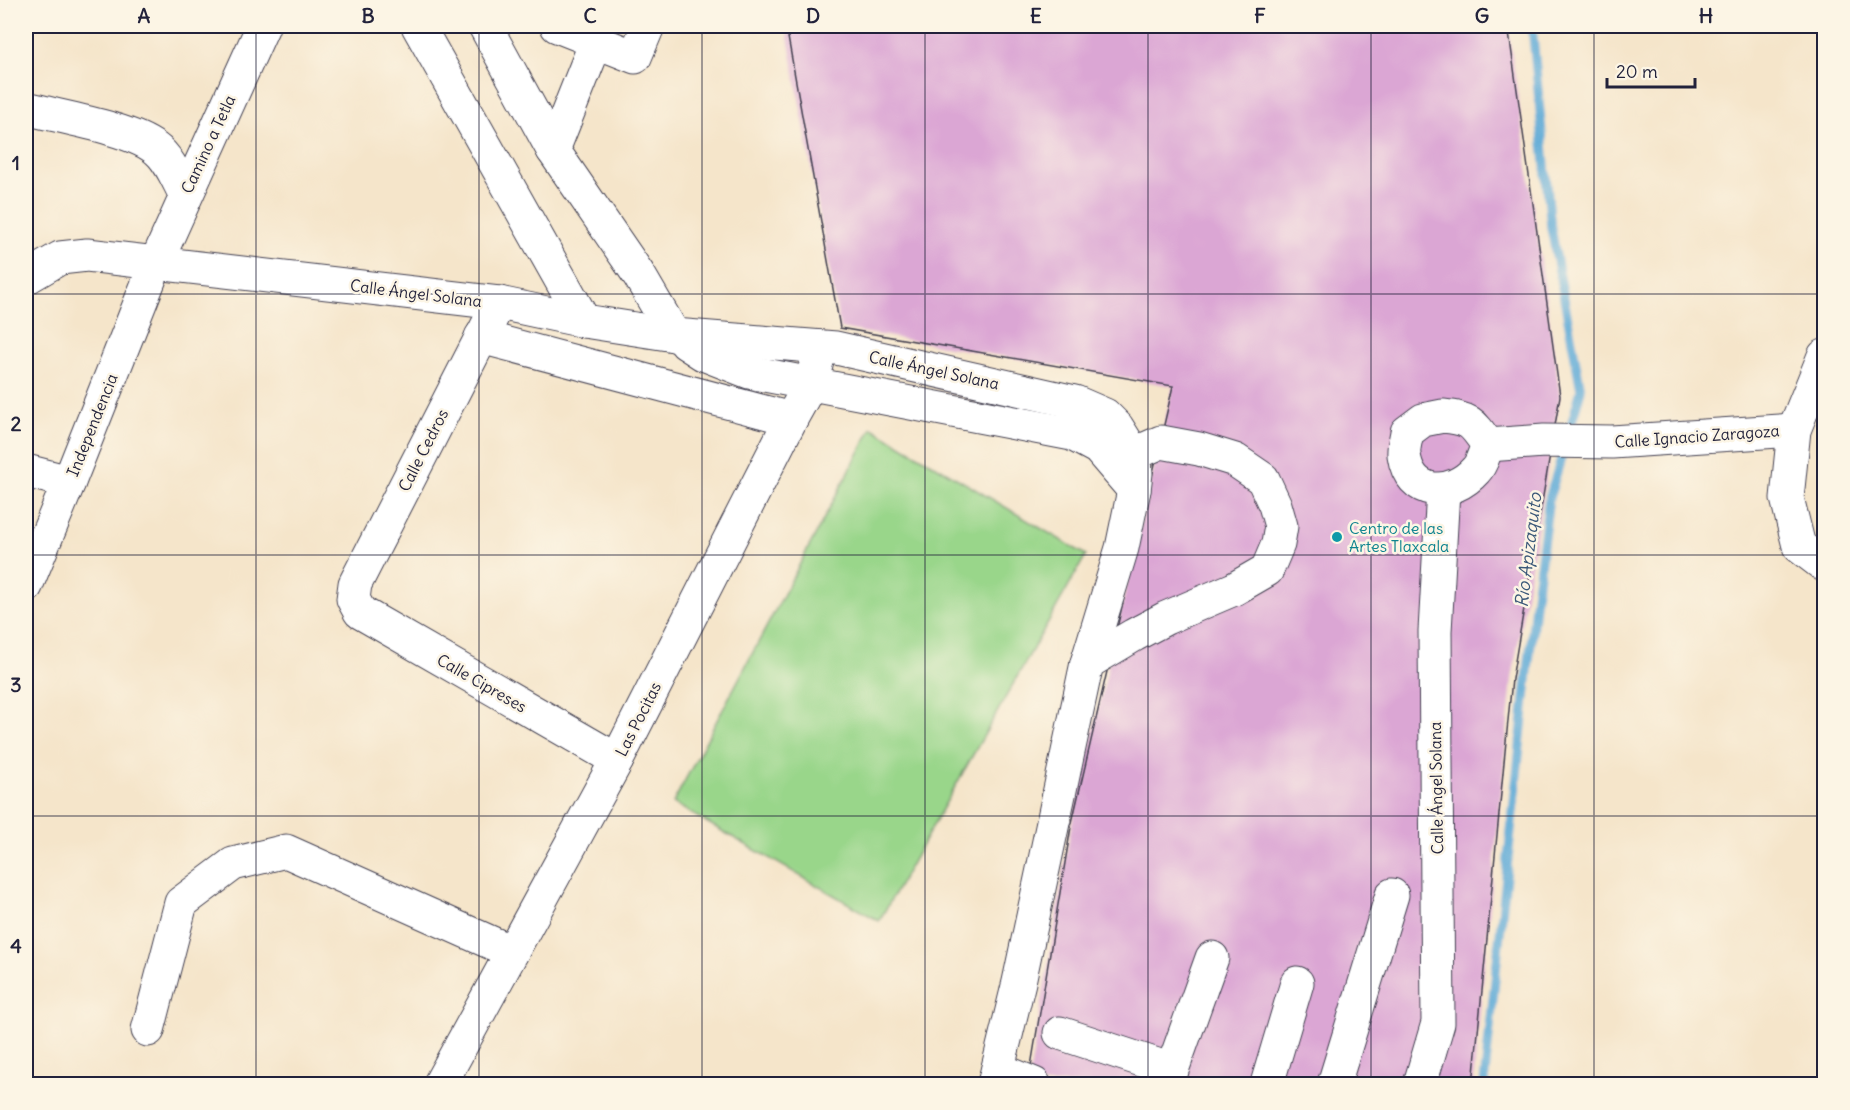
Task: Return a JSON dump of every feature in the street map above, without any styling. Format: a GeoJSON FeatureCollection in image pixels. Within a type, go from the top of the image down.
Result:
{"type":"FeatureCollection","features":[{"type":"Feature","properties":{"kind":"street","name":"Camino a Tetla"},"geometry":{"type":"LineString","coordinates":[[156,263],[185,194],[263,26]]}},
{"type":"Feature","properties":{"kind":"street"},"geometry":{"type":"LineString","coordinates":[[418,26],[584,321]]}},
{"type":"Feature","properties":{"kind":"street"},"geometry":{"type":"LineString","coordinates":[[485,26],[553,150],[639,275],[674,335]]}},
{"type":"Feature","properties":{"kind":"street"},"geometry":{"type":"LineString","coordinates":[[557,26],[635,57],[648,26]]}},
{"type":"Feature","properties":{"kind":"street"},"geometry":{"type":"LineString","coordinates":[[553,150],[596,42]]}},
{"type":"Feature","properties":{"kind":"street"},"geometry":{"type":"LineString","coordinates":[[26,108],[128,134],[155,148],[170,166],[185,194]]}},
{"type":"Feature","properties":{"kind":"street","name":"Calle Ángel Solana"},"geometry":{"type":"LineString","coordinates":[[26,278],[60,258],[87,255],[499,303],[584,321],[674,335],[837,348],[1075,402],[1105,415],[1117,428],[1124,459]]}},
{"type":"Feature","properties":{"kind":"street","name":"Independencia"},"geometry":{"type":"LineString","coordinates":[[26,586],[156,263]]}},
{"type":"Feature","properties":{"kind":"street","name":"Calle Cedros"},"geometry":{"type":"LineString","coordinates":[[352,599],[355,584],[499,303]]}},
{"type":"Feature","properties":{"kind":"street","name":"Calle Ángel Solana"},"geometry":{"type":"LineString","coordinates":[[674,335],[703,354],[749,372],[1072,434],[1124,459]]}},
{"type":"Feature","properties":{"kind":"street"},"geometry":{"type":"LineString","coordinates":[[481,337],[791,418]]}},
{"type":"Feature","properties":{"kind":"street","name":"Las Pocitas"},"geometry":{"type":"LineString","coordinates":[[440,1084],[616,760],[811,383],[821,347]]}},
{"type":"Feature","properties":{"kind":"street"},"geometry":{"type":"LineString","coordinates":[[1794,430],[1824,356]]}},
{"type":"Feature","properties":{"kind":"street"},"geometry":{"type":"LineString","coordinates":[[1443,416],[1465,419],[1488,445],[1477,469],[1461,483],[1443,490],[1425,488],[1409,474],[1403,453],[1407,432],[1423,420],[1443,416]]}},
{"type":"Feature","properties":{"kind":"street","name":"Calle Ignacio Zaragoza"},"geometry":{"type":"LineString","coordinates":[[1488,445],[1544,441],[1612,442],[1794,430],[1787,498],[1799,546],[1824,565]]}},
{"type":"Feature","properties":{"kind":"street"},"geometry":{"type":"LineString","coordinates":[[1034,1084],[996,1077],[1019,982],[1087,663],[1122,548],[1136,473],[1124,459],[1161,442],[1199,449],[1235,460],[1263,479],[1271,494],[1281,526],[1278,544],[1267,570],[1234,589],[1166,618],[1087,663]]}},
{"type":"Feature","properties":{"kind":"street"},"geometry":{"type":"LineString","coordinates":[[26,471],[69,482]]}},
{"type":"Feature","properties":{"kind":"street","name":"Calle Ángel Solana"},"geometry":{"type":"LineString","coordinates":[[1420,1084],[1438,1023],[1435,631],[1443,490]]}},
{"type":"Feature","properties":{"kind":"street","name":"Calle Cipreses"},"geometry":{"type":"LineString","coordinates":[[352,599],[360,612],[616,760]]}},
{"type":"Feature","properties":{"kind":"street"},"geometry":{"type":"LineString","coordinates":[[148,1030],[181,903],[232,864],[286,850],[512,952]]}},
{"type":"Feature","properties":{"kind":"street"},"geometry":{"type":"LineString","coordinates":[[1334,1084],[1392,895]]}},
{"type":"Feature","properties":{"kind":"street"},"geometry":{"type":"LineString","coordinates":[[1060,1033],[1170,1077],[1212,958]]}},
{"type":"Feature","properties":{"kind":"street"},"geometry":{"type":"LineString","coordinates":[[1267,1084],[1297,983]]}},
{"type":"Feature","properties":{"kind":"green space"},"geometry":{"type":"Polygon","coordinates":[[[872,428],[1086,555],[879,921],[673,803],[872,428]]]}},
{"type":"Feature","properties":{"kind":"building","name":"Centro de las Artes Tlaxcala"},"geometry":{"type":"Polygon","coordinates":[[[786,26],[1508,26],[1560,396],[1512,679],[1473,1084],[1028,1084],[1071,827],[1173,386],[840,328],[786,26]]]}},
{"type":"Feature","properties":{"kind":"waterway","name":"Río Apizaquito"},"geometry":{"type":"LineString","coordinates":[[1532,26],[1551,228],[1581,390],[1568,435]]}},
{"type":"Feature","properties":{"kind":"waterway","name":"Río Apizaquito"},"geometry":{"type":"LineString","coordinates":[[1484,1084],[1535,605],[1549,499],[1564,448]]}},
{"type":"Feature","properties":{"kind":"place","name":"Centro de las Artes Tlaxcala"},"geometry":{"type":"Point","coordinates":[1337,537]}}]}
